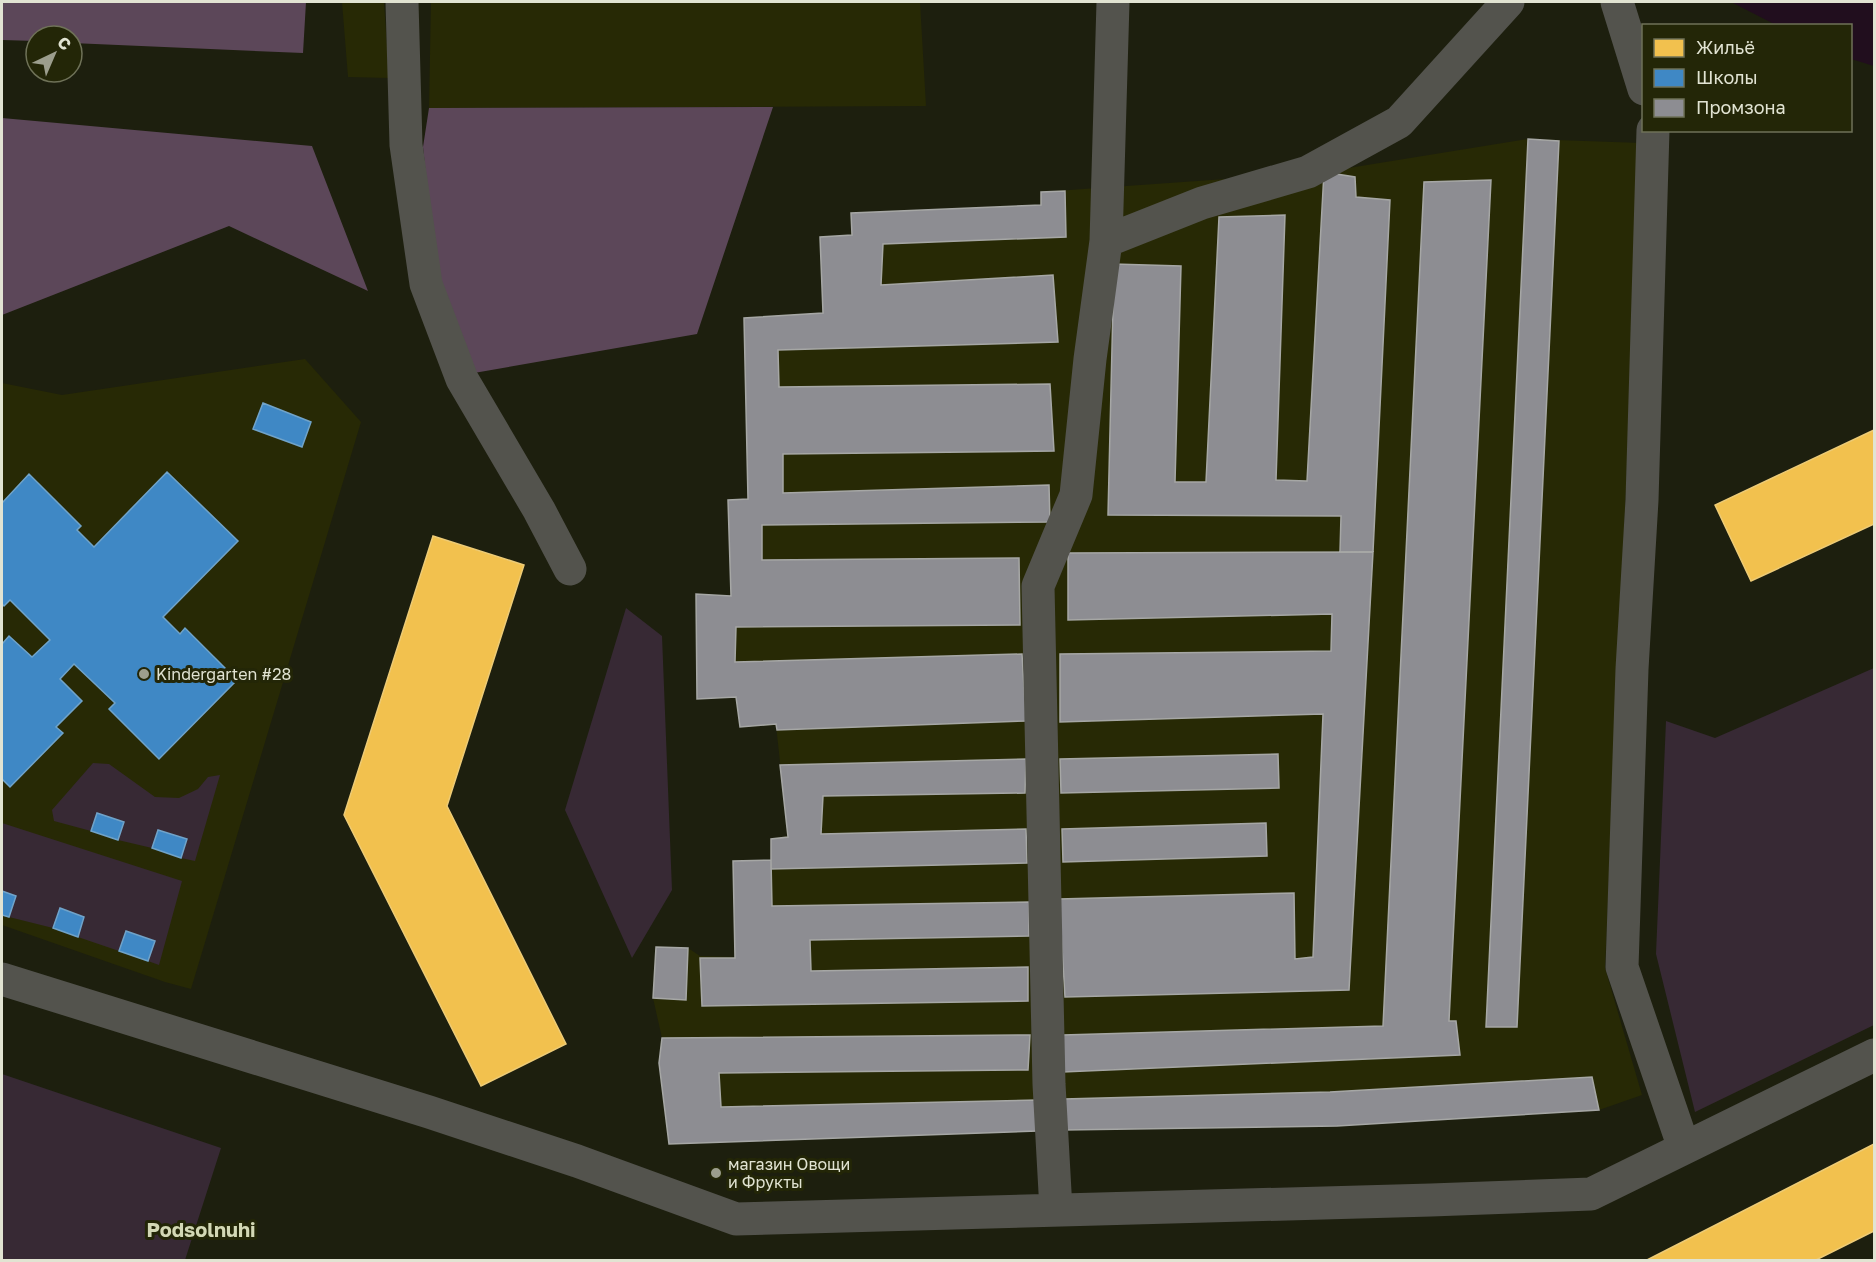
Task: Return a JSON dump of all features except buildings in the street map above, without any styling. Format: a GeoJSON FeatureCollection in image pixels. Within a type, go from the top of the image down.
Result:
{"type":"FeatureCollection","features":[{"type":"Feature","properties":{"kind":"lane"},"geometry":{"type":"LineString","coordinates":[[402,2],[406,145],[426,284],[462,379],[539,510],[570,569]]}},
{"type":"Feature","properties":{"kind":"lane"},"geometry":{"type":"LineString","coordinates":[[1056,1210],[1049,1084],[1038,586],[1076,495],[1090,359],[1106,241],[1113,2]]}},
{"type":"Feature","properties":{"kind":"lane"},"geometry":{"type":"LineString","coordinates":[[1106,241],[1202,203],[1308,172],[1399,122],[1508,2]]}},
{"type":"Feature","properties":{"kind":"lane"},"geometry":{"type":"LineString","coordinates":[[1617,2],[1642,83]]}},
{"type":"Feature","properties":{"kind":"lane"},"geometry":{"type":"LineString","coordinates":[[1653,132],[1642,500],[1632,669],[1622,967],[1684,1148]]}},
{"type":"Feature","properties":{"kind":"lane"},"geometry":{"type":"LineString","coordinates":[[2,979],[429,1112],[577,1161],[736,1219],[1591,1194],[1875,1055]]}},
{"type":"Feature","properties":{"kind":"shaded area"},"geometry":{"type":"Polygon","coordinates":[[[2,2],[306,2],[303,53],[84,44],[84,24],[24,24],[24,41],[2,40],[2,2]]]}},
{"type":"Feature","properties":{"kind":"shaded area"},"geometry":{"type":"Polygon","coordinates":[[[342,2],[384,2],[389,78],[348,77],[342,2]]]}},
{"type":"Feature","properties":{"kind":"shaded area"},"geometry":{"type":"Polygon","coordinates":[[[431,2],[920,2],[926,106],[429,108],[431,2]]]}},
{"type":"Feature","properties":{"kind":"shaded area"},"geometry":{"type":"Polygon","coordinates":[[[1731,2],[1874,2],[1874,66],[1852,59],[1852,24],[1774,24],[1731,2]]]}},
{"type":"Feature","properties":{"kind":"shaded area"},"geometry":{"type":"Polygon","coordinates":[[[773,107],[697,334],[474,373],[437,277],[423,147],[429,108],[773,107]]]}},
{"type":"Feature","properties":{"kind":"shaded area"},"geometry":{"type":"Polygon","coordinates":[[[2,118],[312,146],[368,291],[229,226],[2,315],[2,118]]]}},
{"type":"Feature","properties":{"kind":"shaded area"},"geometry":{"type":"Polygon","coordinates":[[[1528,139],[1641,143],[1605,968],[1642,1095],[1599,1110],[1337,1126],[1064,1130],[669,1144],[662,1038],[653,998],[656,947],[688,948],[700,956],[735,957],[733,861],[771,860],[771,839],[788,836],[776,725],[740,727],[736,697],[697,699],[696,594],[731,596],[728,500],[748,499],[744,318],[823,313],[820,237],[851,235],[851,213],[1040,205],[1041,192],[1324,172],[1528,139]]]}},
{"type":"Feature","properties":{"kind":"shaded area","name":"Kindergarten #28"},"geometry":{"type":"Polygon","coordinates":[[[305,359],[361,422],[191,989],[2,925],[2,383],[62,395],[305,359]]]}},
{"type":"Feature","properties":{"kind":"shaded area"},"geometry":{"type":"Polygon","coordinates":[[[626,608],[662,636],[672,890],[632,958],[565,810],[626,608]]]}},
{"type":"Feature","properties":{"kind":"shaded area"},"geometry":{"type":"Polygon","coordinates":[[[1874,668],[1874,1025],[1695,1112],[1656,954],[1666,721],[1715,738],[1874,668]]]}},
{"type":"Feature","properties":{"kind":"shaded area"},"geometry":{"type":"Polygon","coordinates":[[[93,763],[109,764],[155,797],[179,798],[198,789],[208,777],[220,775],[195,861],[181,858],[187,839],[158,830],[152,848],[118,840],[124,823],[91,831],[54,821],[52,810],[93,763]]]}},
{"type":"Feature","properties":{"kind":"shaded area"},"geometry":{"type":"Polygon","coordinates":[[[2,823],[182,881],[159,965],[148,961],[155,941],[127,931],[119,951],[78,937],[84,917],[60,909],[53,928],[9,917],[16,896],[2,891],[2,823]]]}},
{"type":"Feature","properties":{"kind":"shaded area"},"geometry":{"type":"Polygon","coordinates":[[[2,1074],[221,1148],[185,1260],[2,1260],[2,1074]]]}},
{"type":"Feature","properties":{"kind":"place","name":"Kindergarten #28"},"geometry":{"type":"Point","coordinates":[144,674]}},
{"type":"Feature","properties":{"kind":"place","name":"магазин Овощи и Фрукты"},"geometry":{"type":"Point","coordinates":[716,1173]}},
{"type":"Feature","properties":{"kind":"district","name":"Podsolnuhi"},"geometry":{"type":"Point","coordinates":[201,1230]}}]}
